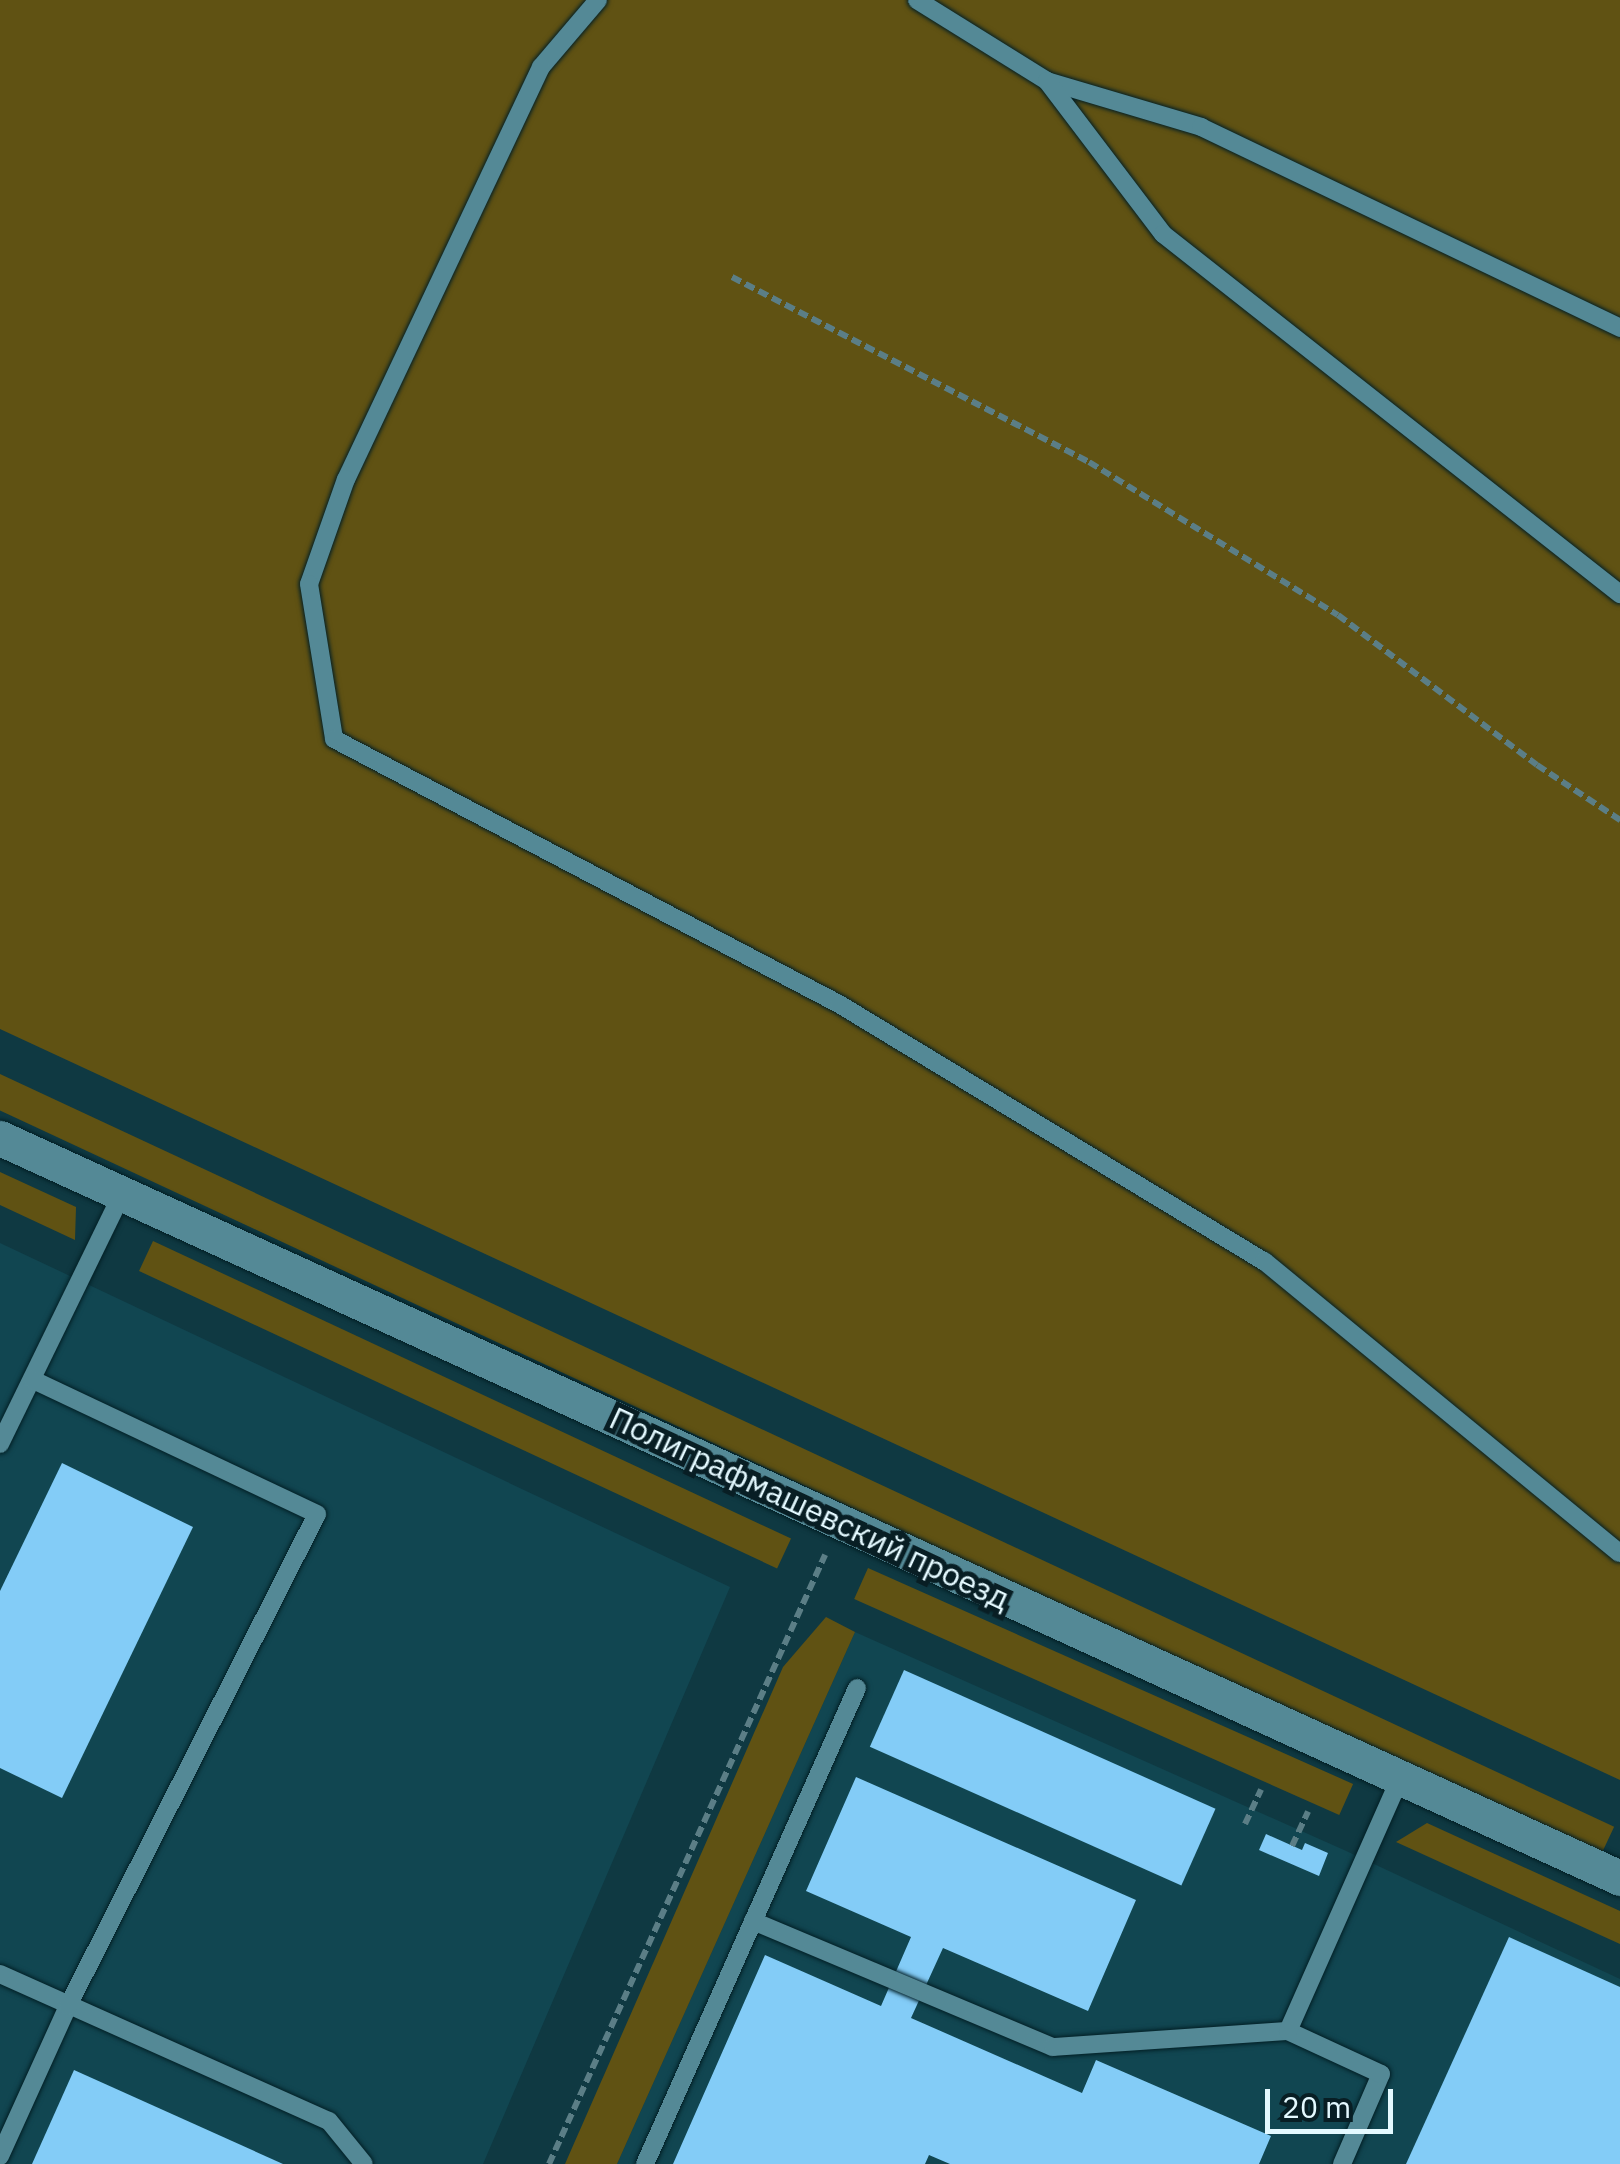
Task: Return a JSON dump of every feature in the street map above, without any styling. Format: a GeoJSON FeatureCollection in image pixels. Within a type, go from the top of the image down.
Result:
{"type":"FeatureCollection","features":[{"type":"Feature","properties":{"kind":"street","name":"Полиграфмашевский проезд"},"geometry":{"type":"LineString","coordinates":[[0,1138],[1620,1878]]}},
{"type":"Feature","properties":{"kind":"lane"},"geometry":{"type":"LineString","coordinates":[[598,0],[541,68],[346,479],[309,584],[334,739],[839,1004],[1264,1262],[1620,1553]]}},
{"type":"Feature","properties":{"kind":"lane"},"geometry":{"type":"LineString","coordinates":[[916,0],[1046,80],[1201,127],[1620,328]]}},
{"type":"Feature","properties":{"kind":"lane"},"geometry":{"type":"LineString","coordinates":[[1046,80],[1163,234],[1620,594]]}},
{"type":"Feature","properties":{"kind":"lane"},"geometry":{"type":"LineString","coordinates":[[0,1444],[122,1194]]}},
{"type":"Feature","properties":{"kind":"lane"},"geometry":{"type":"LineString","coordinates":[[0,2156],[68,2006],[317,1514],[32,1378]]}},
{"type":"Feature","properties":{"kind":"lane"},"geometry":{"type":"LineString","coordinates":[[646,2164],[857,1688]]}},
{"type":"Feature","properties":{"kind":"lane"},"geometry":{"type":"LineString","coordinates":[[1288,2031],[1400,1778]]}},
{"type":"Feature","properties":{"kind":"lane"},"geometry":{"type":"LineString","coordinates":[[753,1922],[1053,2047],[1288,2031],[1380,2074],[1342,2164]]}},
{"type":"Feature","properties":{"kind":"lane"},"geometry":{"type":"LineString","coordinates":[[0,1974],[328,2121],[364,2164]]}},
{"type":"Feature","properties":{"kind":"path"},"geometry":{"type":"LineString","coordinates":[[732,276],[1089,462],[1338,615],[1537,765],[1620,820]]}},
{"type":"Feature","properties":{"kind":"path"},"geometry":{"type":"LineString","coordinates":[[550,2164],[840,1522]]}},
{"type":"Feature","properties":{"kind":"path"},"geometry":{"type":"LineString","coordinates":[[1246,1824],[1261,1790]]}},
{"type":"Feature","properties":{"kind":"path"},"geometry":{"type":"LineString","coordinates":[[1292,1846],[1308,1812]]}},
{"type":"Feature","properties":{"kind":"shaded area"},"geometry":{"type":"Polygon","coordinates":[[[0,0],[1620,0],[1620,1780],[0,1029],[0,0]]]}},
{"type":"Feature","properties":{"kind":"shaded area"},"geometry":{"type":"Polygon","coordinates":[[[0,1074],[1614,1827],[1600,1857],[0,1110],[0,1074]]]}},
{"type":"Feature","properties":{"kind":"shaded area"},"geometry":{"type":"Polygon","coordinates":[[[0,1172],[76,1207],[75,1240],[0,1205],[0,1172]]]}},
{"type":"Feature","properties":{"kind":"shaded area"},"geometry":{"type":"Polygon","coordinates":[[[153,1241],[791,1539],[777,1568],[139,1271],[153,1241]]]}},
{"type":"Feature","properties":{"kind":"shaded area"},"geometry":{"type":"Polygon","coordinates":[[[0,1243],[730,1587],[483,2164],[0,2164],[0,1243]]]}},
{"type":"Feature","properties":{"kind":"shaded area"},"geometry":{"type":"Polygon","coordinates":[[[868,1568],[1353,1784],[1339,1815],[854,1599],[868,1568]]]}},
{"type":"Feature","properties":{"kind":"shaded area"},"geometry":{"type":"Polygon","coordinates":[[[826,1617],[855,1632],[617,2164],[565,2164],[783,1667],[826,1617]]]}},
{"type":"Feature","properties":{"kind":"shaded area"},"geometry":{"type":"Polygon","coordinates":[[[855,1632],[1344,1850],[1620,1979],[1620,2164],[617,2164],[855,1632]]]}},
{"type":"Feature","properties":{"kind":"shaded area"},"geometry":{"type":"Polygon","coordinates":[[[1427,1823],[1620,1911],[1620,1944],[1396,1842],[1427,1823]]]}},
{"type":"Feature","properties":{"kind":"building"},"geometry":{"type":"Polygon","coordinates":[[[62,1463],[193,1527],[62,1798],[0,1768],[0,1591],[62,1463]]]}},
{"type":"Feature","properties":{"kind":"building"},"geometry":{"type":"Polygon","coordinates":[[[904,1670],[1216,1809],[1181,1885],[870,1747],[904,1670]]]}},
{"type":"Feature","properties":{"kind":"building"},"geometry":{"type":"Polygon","coordinates":[[[856,1777],[1136,1900],[1088,2011],[943,1948],[911,2018],[1082,2093],[1096,2060],[1271,2136],[1259,2164],[950,2164],[929,2155],[925,2164],[673,2164],[765,1955],[881,2006],[911,1937],[806,1891],[856,1777]]]}},
{"type":"Feature","properties":{"kind":"building"},"geometry":{"type":"Polygon","coordinates":[[[1266,1834],[1302,1850],[1305,1843],[1328,1853],[1319,1876],[1259,1850],[1266,1834]]]}},
{"type":"Feature","properties":{"kind":"building"},"geometry":{"type":"Polygon","coordinates":[[[1509,1937],[1620,1987],[1620,2164],[1406,2164],[1509,1937]]]}},
{"type":"Feature","properties":{"kind":"building"},"geometry":{"type":"Polygon","coordinates":[[[74,2070],[283,2164],[32,2164],[74,2070]]]}}]}
